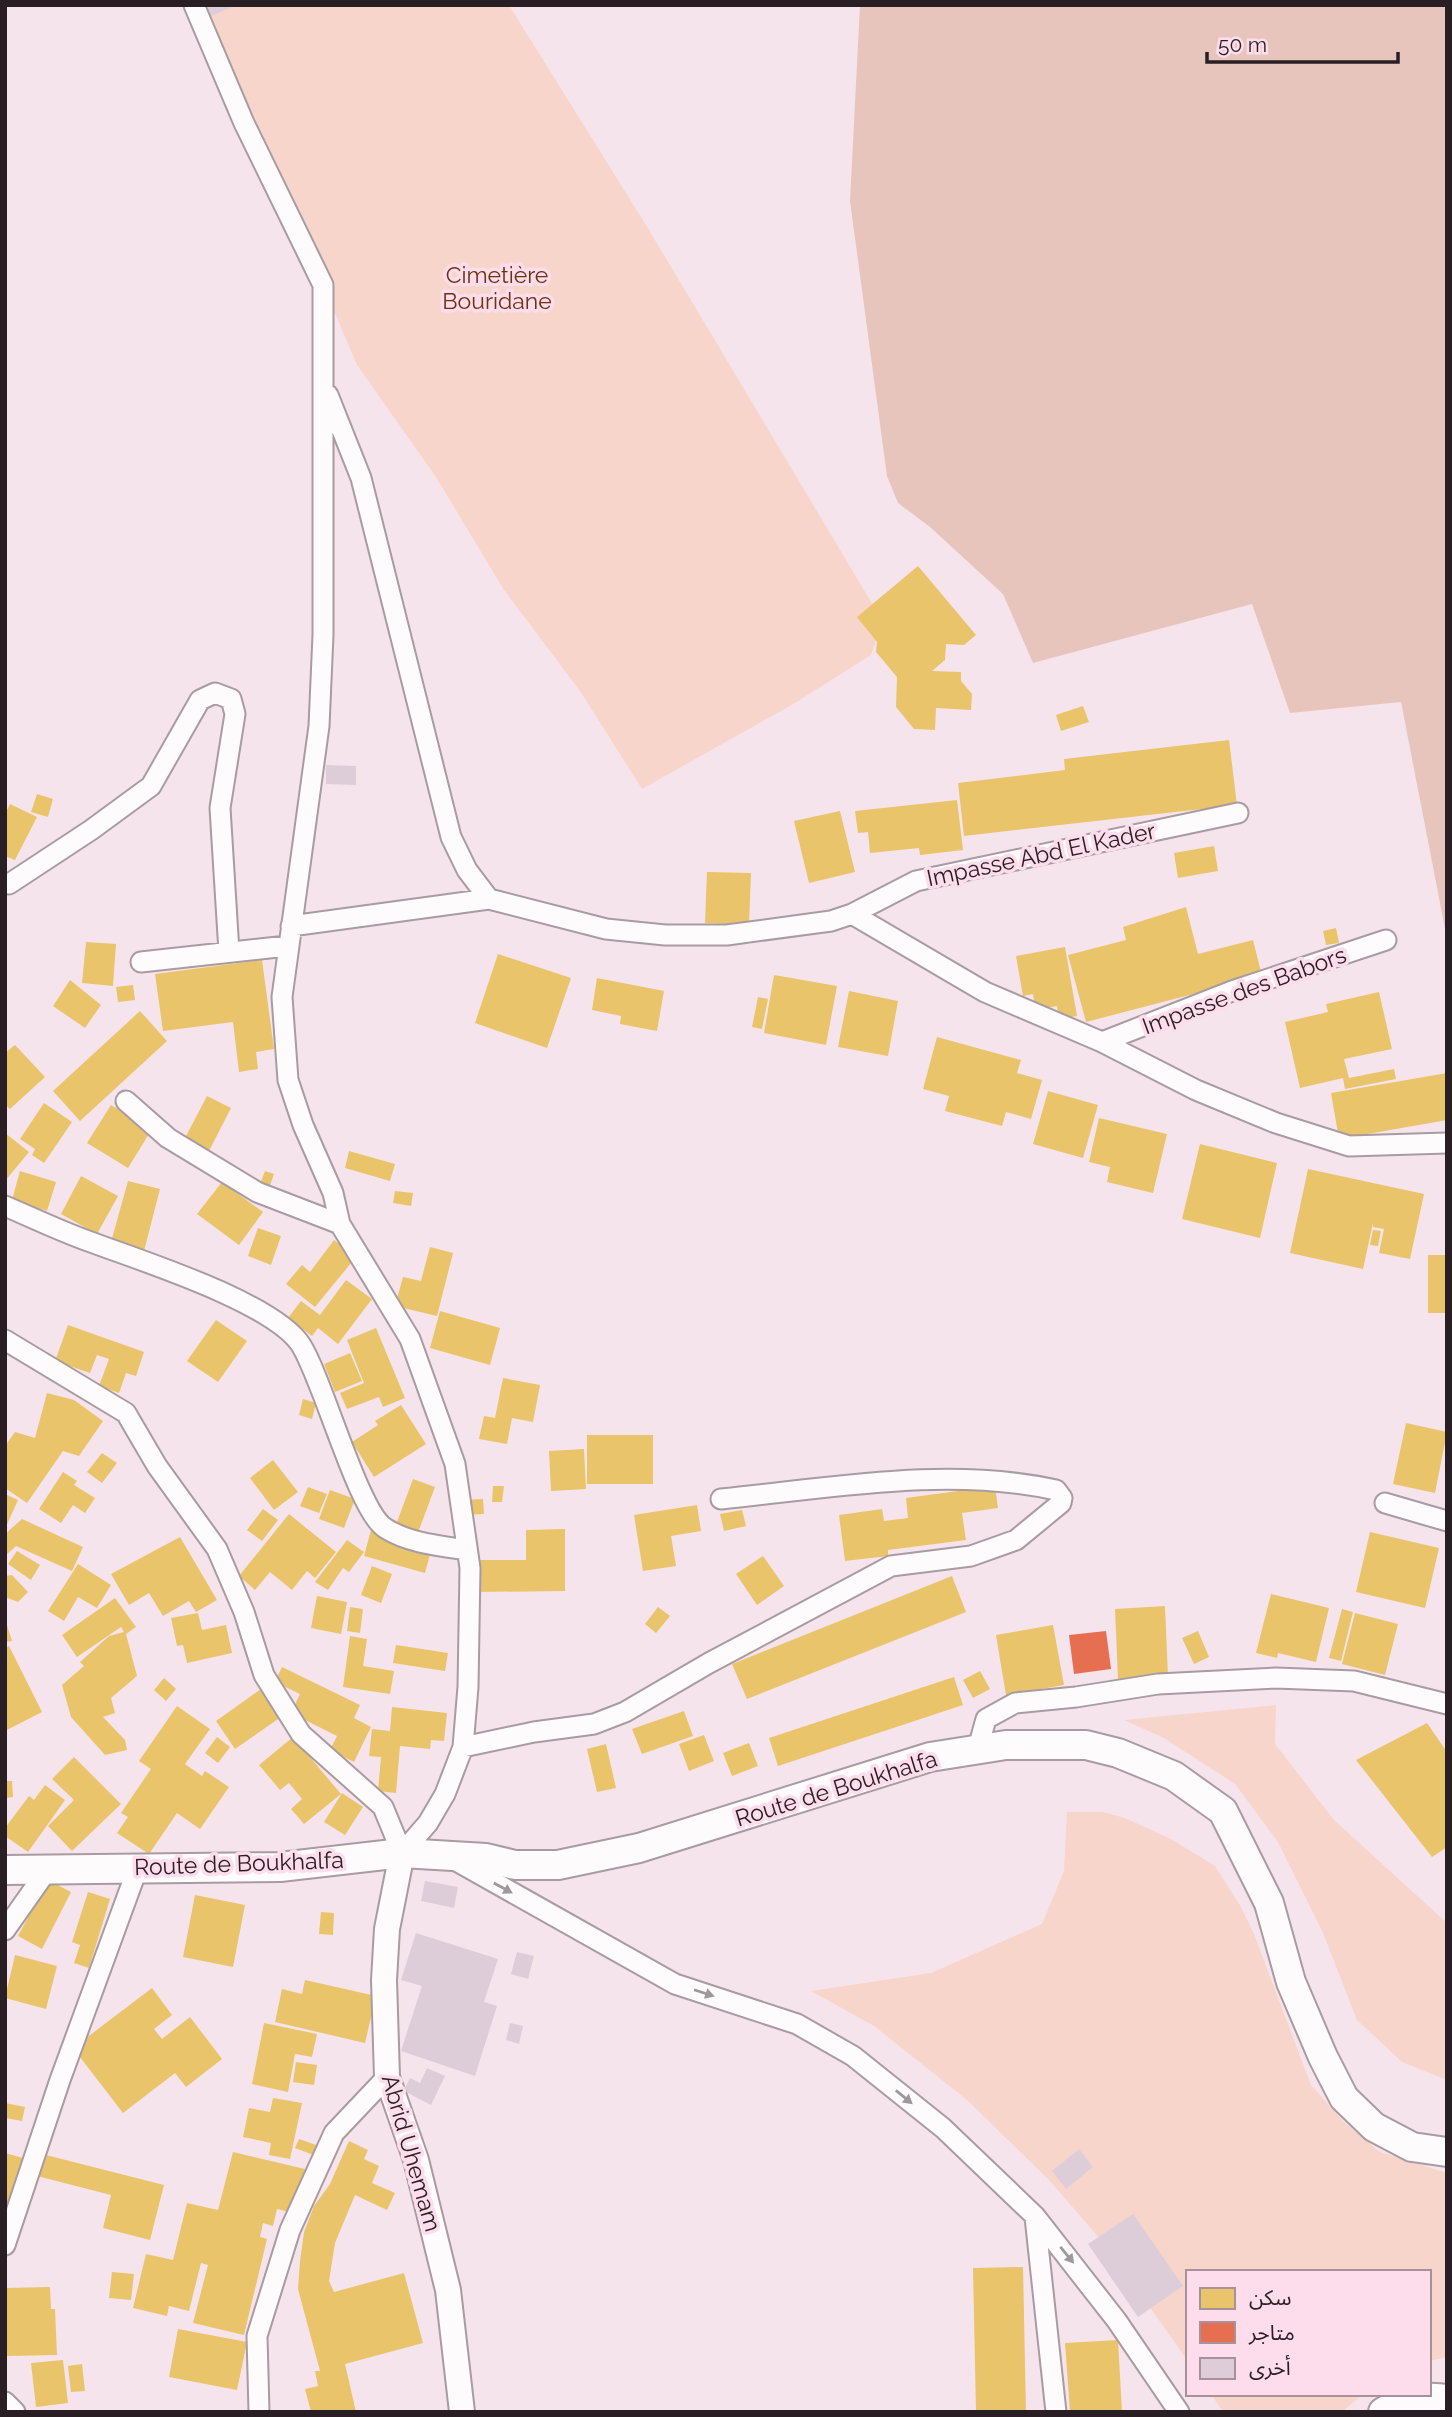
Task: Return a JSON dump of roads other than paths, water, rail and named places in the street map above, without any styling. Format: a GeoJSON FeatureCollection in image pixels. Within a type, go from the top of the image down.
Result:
{"type":"FeatureCollection","features":[{"type":"Feature","properties":{"kind":"main road","name":"Route de Boukhalfa"},"geometry":{"type":"LineString","coordinates":[[5,1870],[280,1867],[402,1853],[444,1854],[514,1865],[558,1865],[605,1857],[754,1813],[897,1765],[978,1748],[1044,1743],[1086,1745],[1118,1753],[1174,1776],[1223,1811],[1269,1903],[1291,1982],[1344,2098],[1374,2127],[1412,2147],[1447,2152]]}},
{"type":"Feature","properties":{"kind":"main road"},"geometry":{"type":"LineString","coordinates":[[1383,2412],[1397,2403],[1433,2397],[1447,2399]]}},
{"type":"Feature","properties":{"kind":"street"},"geometry":{"type":"LineString","coordinates":[[5,1340],[126,1413],[163,1475],[217,1549],[244,1612],[264,1675],[286,1711],[301,1734],[383,1807],[402,1853],[428,1823],[440,1804],[463,1746],[468,1687],[470,1568],[455,1464],[410,1339],[340,1224],[333,1193],[303,1125],[288,1080],[282,997],[319,726],[325,540],[323,285],[244,123],[194,5]]}},
{"type":"Feature","properties":{"kind":"street"},"geometry":{"type":"LineString","coordinates":[[291,926],[489,899],[467,870],[451,837],[361,478],[323,385]]}},
{"type":"Feature","properties":{"kind":"street"},"geometry":{"type":"LineString","coordinates":[[9,884],[91,831],[151,786],[200,700],[215,693],[231,699],[235,714],[220,808],[229,952]]}},
{"type":"Feature","properties":{"kind":"street","name":"Impasse Abd El Kader"},"geometry":{"type":"LineString","coordinates":[[489,899],[606,929],[665,935],[727,935],[831,921],[852,914],[916,881],[1238,813]]}},
{"type":"Feature","properties":{"kind":"street"},"geometry":{"type":"LineString","coordinates":[[852,914],[985,992],[1102,1042],[1196,1090],[1276,1123],[1349,1146],[1447,1143]]}},
{"type":"Feature","properties":{"kind":"street","name":"Impasse des Babors"},"geometry":{"type":"LineString","coordinates":[[1102,1042],[1232,991],[1386,940]]}},
{"type":"Feature","properties":{"kind":"street"},"geometry":{"type":"LineString","coordinates":[[141,962],[287,946]]}},
{"type":"Feature","properties":{"kind":"street"},"geometry":{"type":"LineString","coordinates":[[126,1101],[168,1138],[257,1192],[340,1224]]}},
{"type":"Feature","properties":{"kind":"street"},"geometry":{"type":"LineString","coordinates":[[5,1206],[88,1241],[157,1265],[271,1316],[300,1343],[322,1388],[361,1493],[383,1528],[422,1543],[467,1550]]}},
{"type":"Feature","properties":{"kind":"street"},"geometry":{"type":"LineString","coordinates":[[463,1746],[594,1724],[625,1712],[709,1663],[891,1566],[971,1556],[1016,1540],[1061,1503],[1062,1498],[1056,1490],[1011,1480],[897,1482],[721,1499]]}},
{"type":"Feature","properties":{"kind":"street"},"geometry":{"type":"LineString","coordinates":[[1385,1503],[1447,1521]]}},
{"type":"Feature","properties":{"kind":"street"},"geometry":{"type":"LineString","coordinates":[[978,1748],[986,1719],[1015,1703],[1158,1684],[1276,1678],[1354,1681],[1445,1706]]}},
{"type":"Feature","properties":{"kind":"street","name":"Abrid Uhemam"},"geometry":{"type":"LineString","coordinates":[[402,1853],[387,1929],[384,1980],[387,2077],[416,2160],[448,2290],[462,2412]]}},
{"type":"Feature","properties":{"kind":"street"},"geometry":{"type":"LineString","coordinates":[[444,1854],[675,1984],[797,2024],[853,2056],[943,2128],[1035,2216],[1102,2301],[1178,2412]]}},
{"type":"Feature","properties":{"kind":"street"},"geometry":{"type":"LineString","coordinates":[[5,2245],[60,2080],[138,1867]]}},
{"type":"Feature","properties":{"kind":"street"},"geometry":{"type":"LineString","coordinates":[[5,1930],[48,1869]]}},
{"type":"Feature","properties":{"kind":"street"},"geometry":{"type":"LineString","coordinates":[[259,2412],[257,2336],[290,2230],[334,2133],[387,2077]]}},
{"type":"Feature","properties":{"kind":"street"},"geometry":{"type":"LineString","coordinates":[[1035,2216],[1056,2412]]}},
{"type":"Feature","properties":{"kind":"street"},"geometry":{"type":"LineString","coordinates":[[5,2402],[15,2412]]}},
{"type":"Feature","properties":{"kind":"park label","name":"Cimetière Bouridane"},"geometry":{"type":"Point","coordinates":[497,287]}}]}
